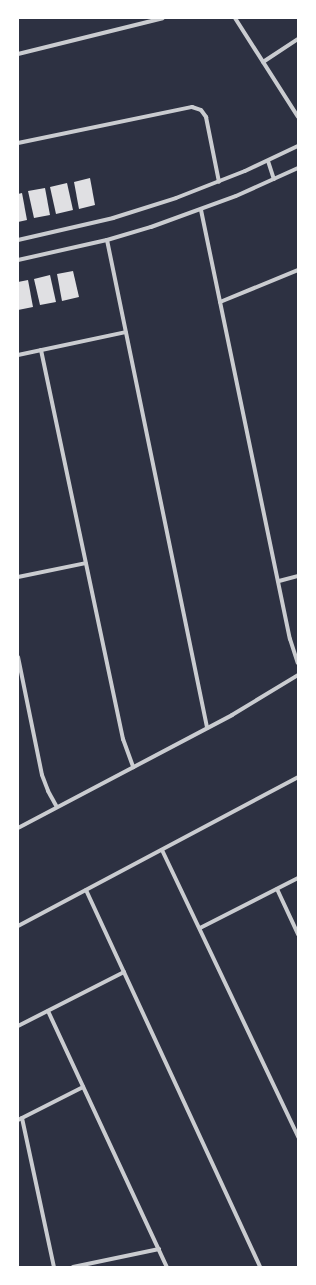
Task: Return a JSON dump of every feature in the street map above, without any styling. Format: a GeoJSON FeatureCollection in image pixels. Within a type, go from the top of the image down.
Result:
{"type":"FeatureCollection","features":[{"type":"Feature","properties":{"kind":"street"},"geometry":{"type":"LineString","coordinates":[[18,54],[163,18]]}},
{"type":"Feature","properties":{"kind":"street"},"geometry":{"type":"LineString","coordinates":[[235,18],[298,117]]}},
{"type":"Feature","properties":{"kind":"street"},"geometry":{"type":"LineString","coordinates":[[263,62],[298,39]]}},
{"type":"Feature","properties":{"kind":"street"},"geometry":{"type":"LineString","coordinates":[[18,143],[192,107],[201,110],[206,117],[219,182]]}},
{"type":"Feature","properties":{"kind":"street"},"geometry":{"type":"LineString","coordinates":[[18,240],[113,218],[176,198],[219,182],[268,161],[298,146]]}},
{"type":"Feature","properties":{"kind":"street"},"geometry":{"type":"LineString","coordinates":[[268,161],[274,179]]}},
{"type":"Feature","properties":{"kind":"street"},"geometry":{"type":"LineString","coordinates":[[18,260],[106,240],[201,210],[298,168]]}},
{"type":"Feature","properties":{"kind":"street"},"geometry":{"type":"LineString","coordinates":[[201,210],[290,639],[298,663]]}},
{"type":"Feature","properties":{"kind":"street"},"geometry":{"type":"LineString","coordinates":[[106,240],[207,728]]}},
{"type":"Feature","properties":{"kind":"street"},"geometry":{"type":"LineString","coordinates":[[220,302],[298,270]]}},
{"type":"Feature","properties":{"kind":"street"},"geometry":{"type":"LineString","coordinates":[[18,355],[126,332]]}},
{"type":"Feature","properties":{"kind":"street"},"geometry":{"type":"LineString","coordinates":[[42,350],[123,739],[133,767]]}},
{"type":"Feature","properties":{"kind":"street"},"geometry":{"type":"LineString","coordinates":[[18,577],[86,563]]}},
{"type":"Feature","properties":{"kind":"street"},"geometry":{"type":"LineString","coordinates":[[279,581],[298,576]]}},
{"type":"Feature","properties":{"kind":"street"},"geometry":{"type":"LineString","coordinates":[[18,657],[42,775],[48,791],[57,807]]}},
{"type":"Feature","properties":{"kind":"street"},"geometry":{"type":"LineString","coordinates":[[18,828],[207,728],[298,675]]}},
{"type":"Feature","properties":{"kind":"street"},"geometry":{"type":"LineString","coordinates":[[18,926],[296,779]]}},
{"type":"Feature","properties":{"kind":"street"},"geometry":{"type":"LineString","coordinates":[[162,850],[298,1137]]}},
{"type":"Feature","properties":{"kind":"street"},"geometry":{"type":"LineString","coordinates":[[200,928],[298,878]]}},
{"type":"Feature","properties":{"kind":"street"},"geometry":{"type":"LineString","coordinates":[[277,889],[298,934]]}},
{"type":"Feature","properties":{"kind":"street"},"geometry":{"type":"LineString","coordinates":[[86,890],[260,1267]]}},
{"type":"Feature","properties":{"kind":"street"},"geometry":{"type":"LineString","coordinates":[[18,1026],[124,972]]}},
{"type":"Feature","properties":{"kind":"street"},"geometry":{"type":"LineString","coordinates":[[48,1011],[167,1267]]}},
{"type":"Feature","properties":{"kind":"street"},"geometry":{"type":"LineString","coordinates":[[54,1267],[20,1119],[83,1087]]}},
{"type":"Feature","properties":{"kind":"street"},"geometry":{"type":"LineString","coordinates":[[73,1267],[159,1249]]}},
{"type":"Feature","properties":{"kind":"building"},"geometry":{"type":"Polygon","coordinates":[[[90,178],[95,205],[79,209],[74,182],[90,178]]]}},
{"type":"Feature","properties":{"kind":"building"},"geometry":{"type":"Polygon","coordinates":[[[67,183],[73,210],[56,214],[50,187],[67,183]]]}},
{"type":"Feature","properties":{"kind":"building"},"geometry":{"type":"Polygon","coordinates":[[[45,188],[50,215],[34,218],[28,191],[45,188]]]}},
{"type":"Feature","properties":{"kind":"building"},"geometry":{"type":"Polygon","coordinates":[[[22,193],[27,220],[18,222],[18,194],[22,193]]]}},
{"type":"Feature","properties":{"kind":"building"},"geometry":{"type":"Polygon","coordinates":[[[73,271],[79,297],[62,301],[57,274],[73,271]]]}},
{"type":"Feature","properties":{"kind":"building"},"geometry":{"type":"Polygon","coordinates":[[[50,275],[56,302],[40,305],[34,279],[50,275]]]}},
{"type":"Feature","properties":{"kind":"building"},"geometry":{"type":"Polygon","coordinates":[[[28,280],[33,307],[18,310],[18,282],[28,280]]]}}]}
